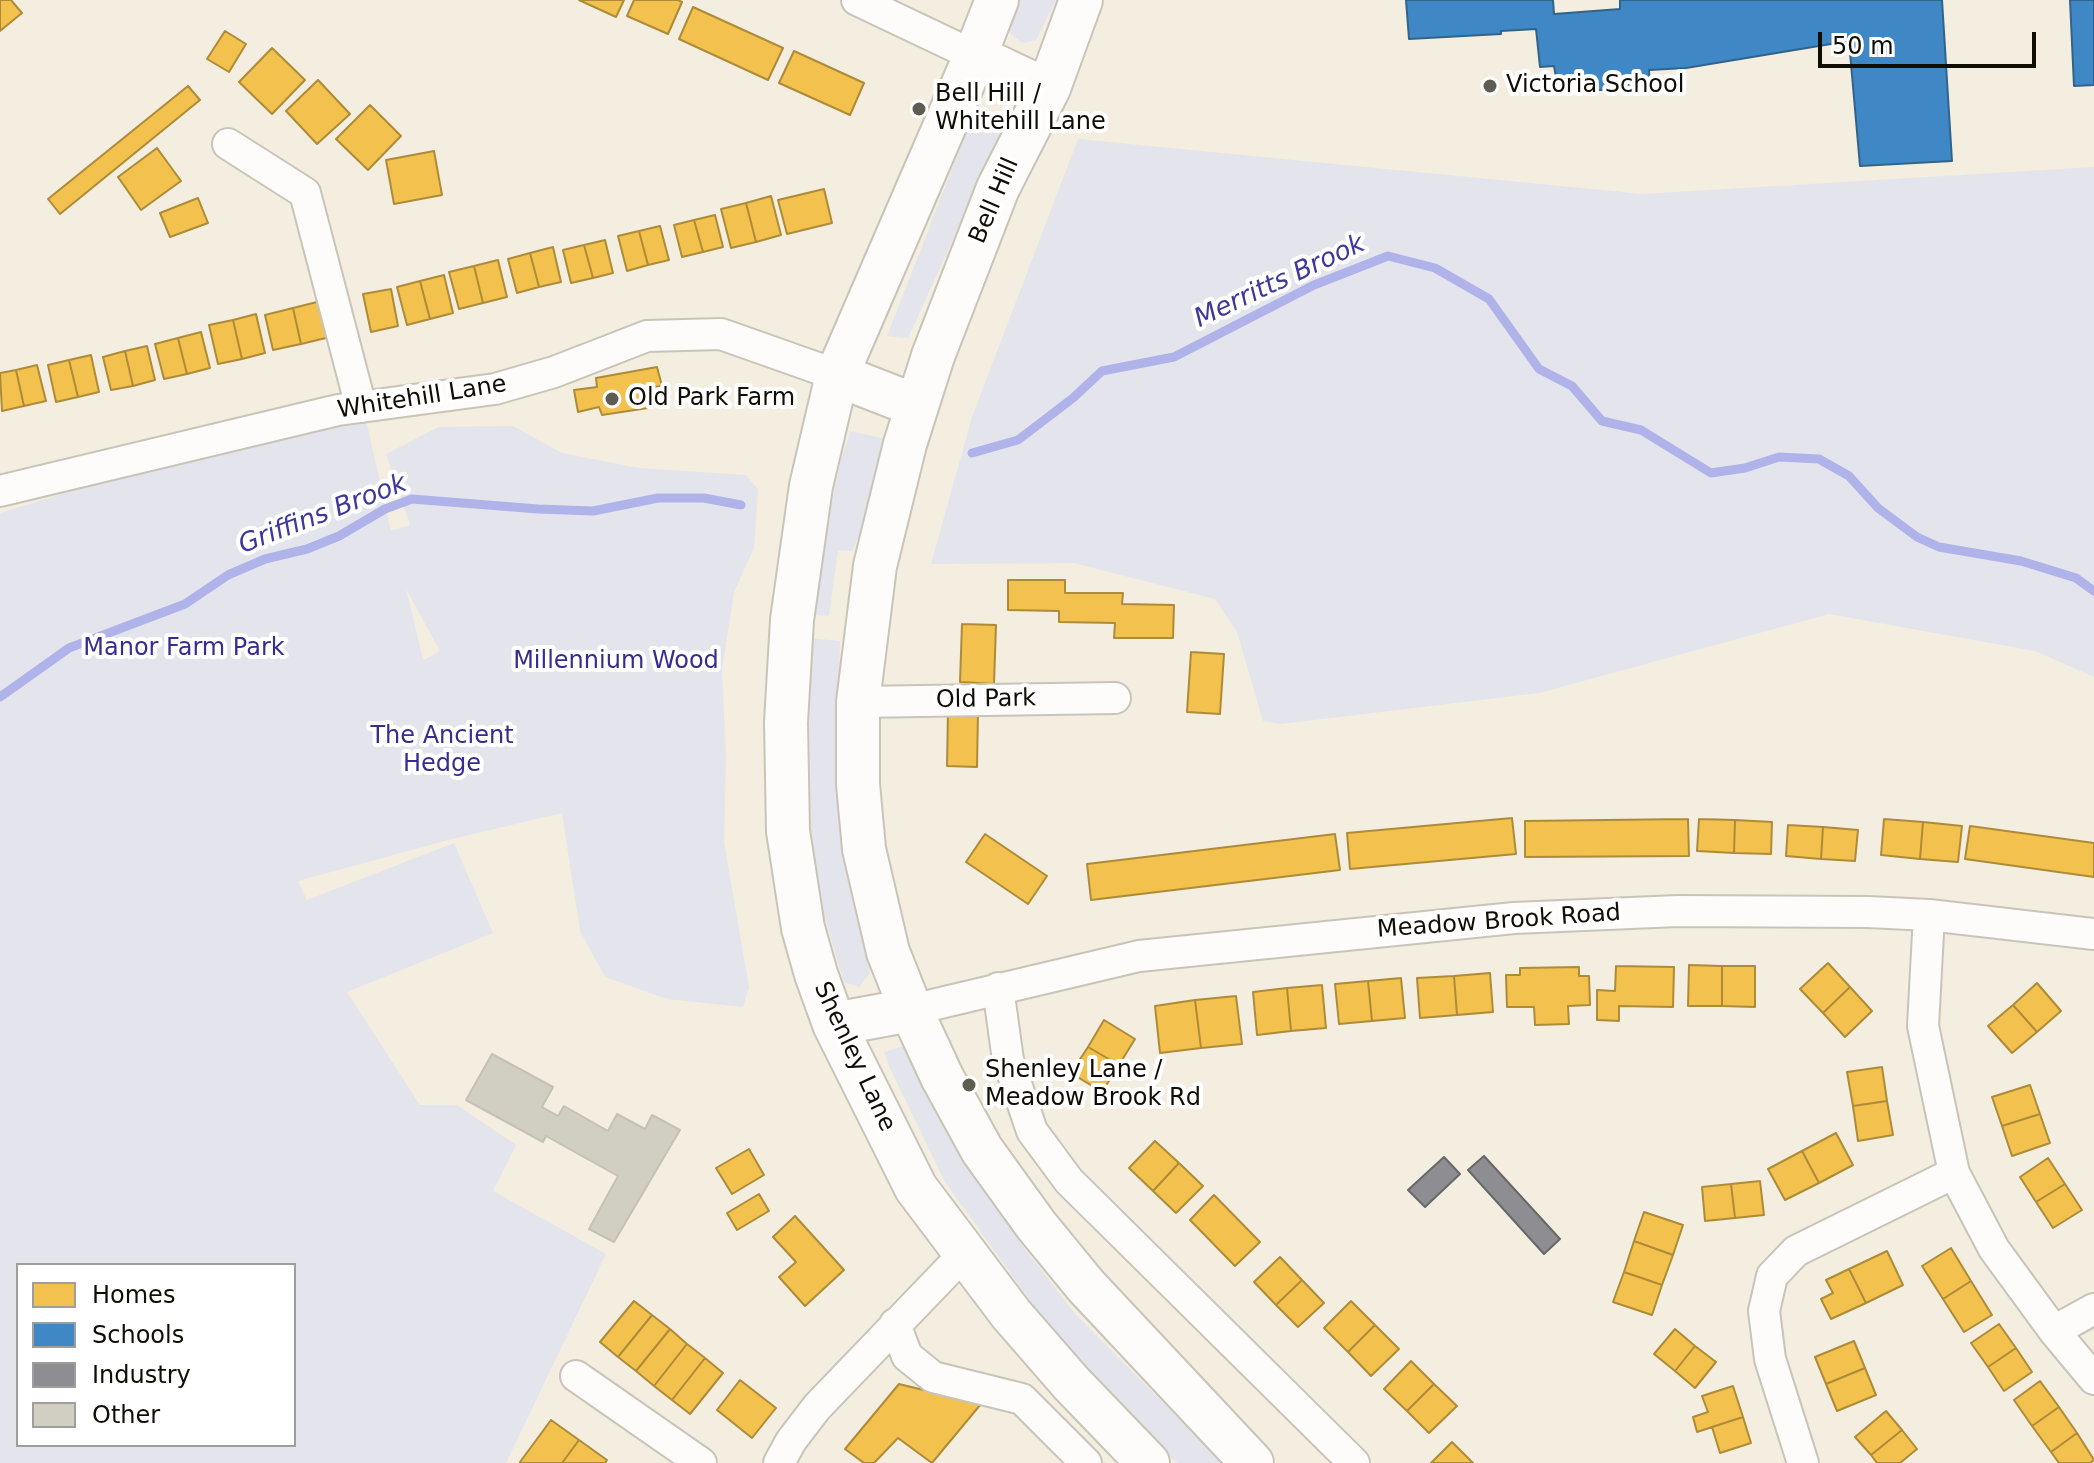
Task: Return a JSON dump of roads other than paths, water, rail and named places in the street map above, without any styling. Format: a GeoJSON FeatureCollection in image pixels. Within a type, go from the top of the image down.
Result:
{"type":"FeatureCollection","features":[{"type":"Feature","properties":{"kind":"main road"},"geometry":{"type":"LineString","coordinates":[[997,0],[837,375],[917,406],[875,566],[858,702],[858,784],[864,849],[888,952],[942,1077],[982,1150],[1036,1225],[1105,1307],[1252,1463]]}},
{"type":"Feature","properties":{"kind":"main road","name":"Bell Hill"},"geometry":{"type":"LineString","coordinates":[[917,406],[998,188],[1049,88],[1081,0]]}},
{"type":"Feature","properties":{"kind":"main road"},"geometry":{"type":"LineString","coordinates":[[975,56],[1049,88]]}},
{"type":"Feature","properties":{"kind":"main road","name":"Shenley Lane"},"geometry":{"type":"LineString","coordinates":[[837,375],[811,486],[792,620],[786,722],[788,831],[803,928],[816,974],[834,1024],[916,1188],[964,1254],[1051,1360],[1148,1463]]}},
{"type":"Feature","properties":{"kind":"main road"},"geometry":{"type":"LineString","coordinates":[[834,1024],[911,1010]]}},
{"type":"Feature","properties":{"kind":"street"},"geometry":{"type":"LineString","coordinates":[[857,0],[975,56]]}},
{"type":"Feature","properties":{"kind":"street"},"geometry":{"type":"LineString","coordinates":[[228,144],[305,193],[361,407]]}},
{"type":"Feature","properties":{"kind":"street","name":"Whitehill Lane"},"geometry":{"type":"LineString","coordinates":[[0,491],[338,410],[495,389],[554,372],[647,336],[721,334],[837,375]]}},
{"type":"Feature","properties":{"kind":"street","name":"Old Park"},"geometry":{"type":"LineString","coordinates":[[858,702],[1115,698]]}},
{"type":"Feature","properties":{"kind":"street","name":"Meadow Brook Road"},"geometry":{"type":"LineString","coordinates":[[911,1010],[1139,956],[1514,918],[1678,911],[1868,912],[1929,915],[2094,934]]}},
{"type":"Feature","properties":{"kind":"street"},"geometry":{"type":"LineString","coordinates":[[1929,915],[1923,1026],[1954,1173],[1994,1249],[2054,1331],[2094,1379]]}},
{"type":"Feature","properties":{"kind":"street"},"geometry":{"type":"LineString","coordinates":[[998,988],[1008,1060],[1032,1131],[1069,1181],[1354,1463]]}},
{"type":"Feature","properties":{"kind":"street"},"geometry":{"type":"LineString","coordinates":[[1803,1463],[1770,1359],[1764,1311],[1772,1276],[1796,1251],[1954,1173]]}},
{"type":"Feature","properties":{"kind":"street"},"geometry":{"type":"LineString","coordinates":[[779,1463],[791,1441],[817,1407],[964,1254]]}},
{"type":"Feature","properties":{"kind":"street"},"geometry":{"type":"LineString","coordinates":[[2054,1331],[2094,1309]]}},
{"type":"Feature","properties":{"kind":"street"},"geometry":{"type":"LineString","coordinates":[[895,1324],[907,1356],[933,1377],[1022,1399],[1086,1463]]}},
{"type":"Feature","properties":{"kind":"street"},"geometry":{"type":"LineString","coordinates":[[576,1376],[701,1463]]}},
{"type":"Feature","properties":{"kind":"waterway","name":"Merritts Brook"},"geometry":{"type":"LineString","coordinates":[[972,453],[1018,440],[1073,398],[1102,371],[1174,357],[1314,285],[1388,256],[1435,268],[1489,299],[1539,369],[1572,386],[1602,421],[1641,430],[1711,473],[1745,468],[1779,457],[1819,459],[1849,476],[1878,508],[1917,537],[1939,547],[2021,561],[2076,578],[2094,591]]}},
{"type":"Feature","properties":{"kind":"waterway","name":"Griffins Brook"},"geometry":{"type":"LineString","coordinates":[[0,697],[69,648],[185,604],[228,575],[265,559],[307,549],[339,536],[385,509],[412,499],[593,511],[658,498],[704,498],[741,505]]}},
{"type":"Feature","properties":{"kind":"place","name":"Victoria School"},"geometry":{"type":"Point","coordinates":[1490,86]}},
{"type":"Feature","properties":{"kind":"place","name":"Bell Hill / Whitehill Lane"},"geometry":{"type":"Point","coordinates":[919,109]}},
{"type":"Feature","properties":{"kind":"place","name":"Old Park Farm"},"geometry":{"type":"Point","coordinates":[612,399]}},
{"type":"Feature","properties":{"kind":"place","name":"Shenley Lane / Meadow Brook Rd"},"geometry":{"type":"Point","coordinates":[969,1085]}},
{"type":"Feature","properties":{"kind":"park label","name":"Manor Farm Park"},"geometry":{"type":"Point","coordinates":[184,649]}},
{"type":"Feature","properties":{"kind":"park label","name":"Millennium Wood"},"geometry":{"type":"Point","coordinates":[616,662]}},
{"type":"Feature","properties":{"kind":"park label","name":"The Ancient Hedge"},"geometry":{"type":"Point","coordinates":[442,751]}}]}
